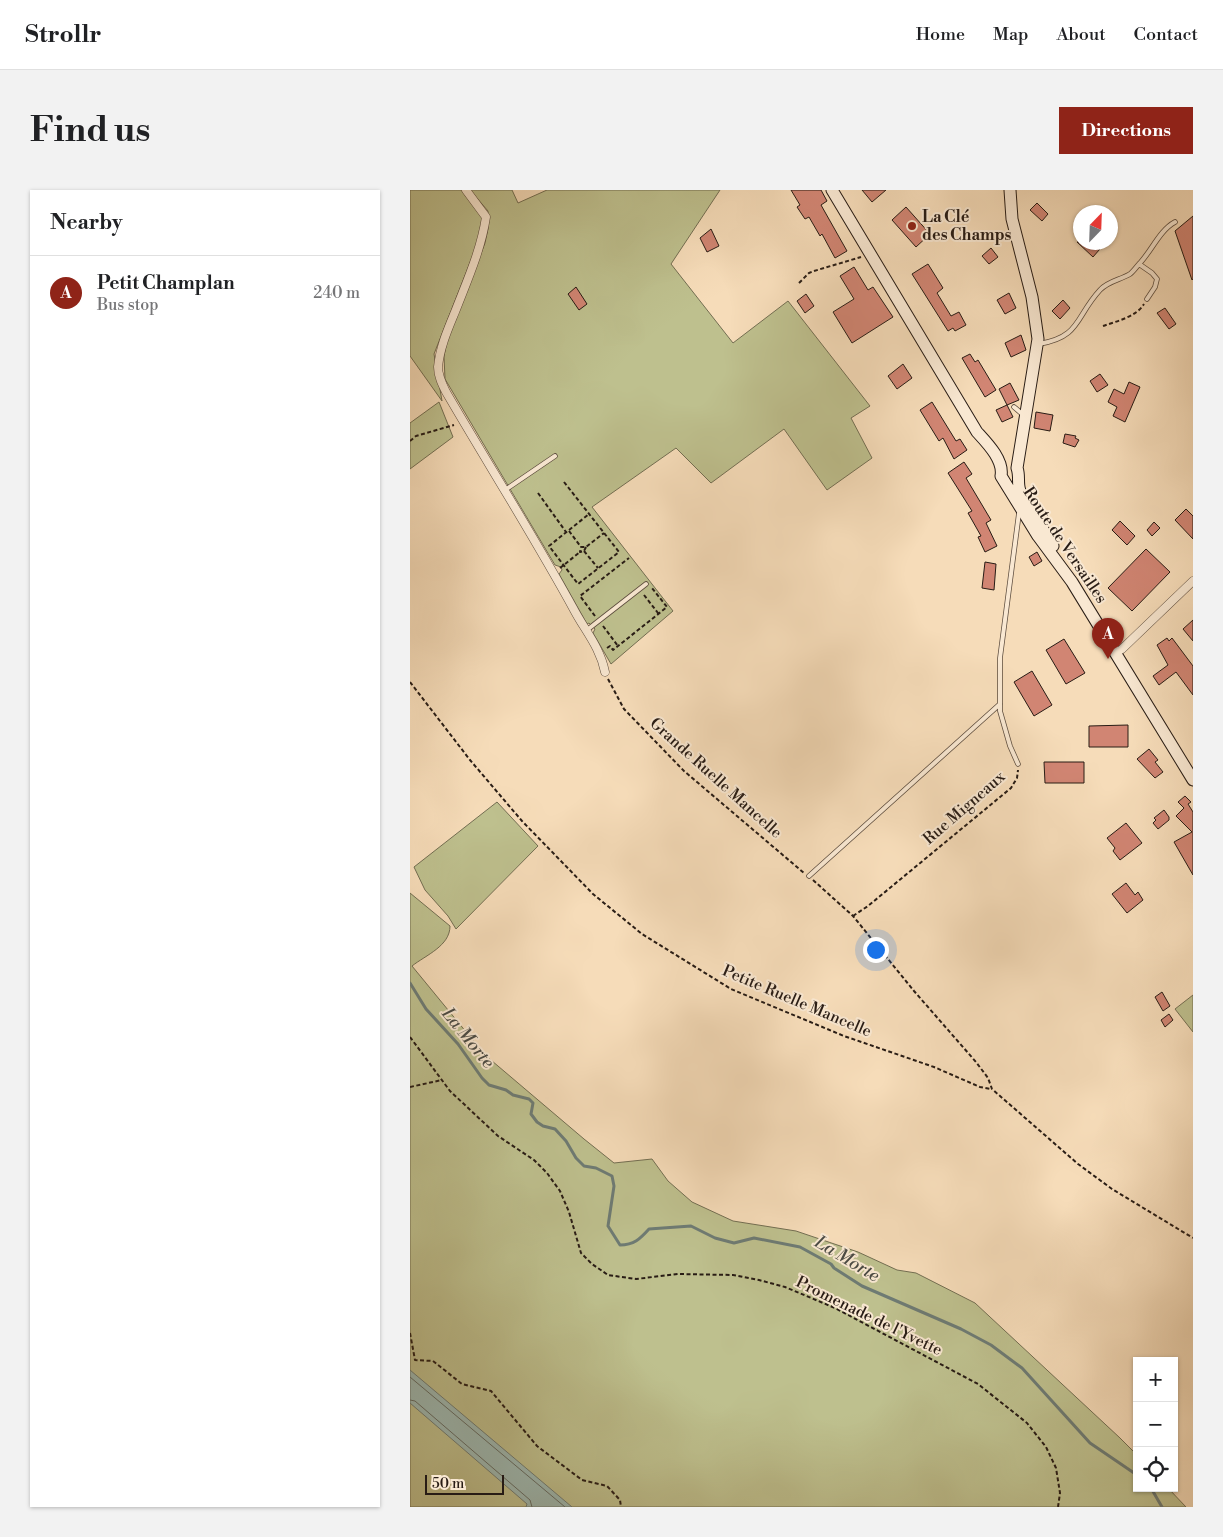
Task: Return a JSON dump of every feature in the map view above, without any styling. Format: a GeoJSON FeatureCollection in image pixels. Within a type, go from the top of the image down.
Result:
{"type":"FeatureCollection","features":[{"type":"Feature","properties":{"kind":"main road","name":"Route de Versailles"},"geometry":{"type":"LineString","coordinates":[[832,190],[977,432],[993,450],[1003,476],[1020,508],[1072,582],[1193,780]]}},
{"type":"Feature","properties":{"kind":"main road"},"geometry":{"type":"LineString","coordinates":[[1010,190],[1012,219],[1032,297],[1038,339],[1017,474],[1020,491],[1045,531],[1072,582]]}},
{"type":"Feature","properties":{"kind":"main road"},"geometry":{"type":"LineString","coordinates":[[1003,476],[1006,467],[1012,466],[1017,474]]}},
{"type":"Feature","properties":{"kind":"street"},"geometry":{"type":"LineString","coordinates":[[466,190],[486,217],[479,250],[444,340],[438,368],[440,380],[464,424],[505,490],[601,655],[605,672]]}},
{"type":"Feature","properties":{"kind":"street"},"geometry":{"type":"LineString","coordinates":[[1115,653],[1193,581]]}},
{"type":"Feature","properties":{"kind":"lane"},"geometry":{"type":"LineString","coordinates":[[1038,344],[1059,340],[1070,333],[1100,290],[1110,282],[1131,274],[1167,226],[1175,222]]}},
{"type":"Feature","properties":{"kind":"lane"},"geometry":{"type":"LineString","coordinates":[[1139,264],[1157,279],[1155,287],[1147,299]]}},
{"type":"Feature","properties":{"kind":"lane"},"geometry":{"type":"LineString","coordinates":[[1014,407],[1021,413],[1026,414]]}},
{"type":"Feature","properties":{"kind":"lane"},"geometry":{"type":"LineString","coordinates":[[505,490],[555,456]]}},
{"type":"Feature","properties":{"kind":"lane","name":"Rue Migneaux"},"geometry":{"type":"LineString","coordinates":[[1018,764],[1010,746],[1000,711],[1000,658],[1020,508]]}},
{"type":"Feature","properties":{"kind":"lane"},"geometry":{"type":"LineString","coordinates":[[586,630],[648,585]]}},
{"type":"Feature","properties":{"kind":"lane"},"geometry":{"type":"LineString","coordinates":[[809,876],[1000,704]]}},
{"type":"Feature","properties":{"kind":"path"},"geometry":{"type":"LineString","coordinates":[[799,284],[809,273],[870,253]]}},
{"type":"Feature","properties":{"kind":"path"},"geometry":{"type":"LineString","coordinates":[[1103,326],[1141,310],[1147,299]]}},
{"type":"Feature","properties":{"kind":"path"},"geometry":{"type":"LineString","coordinates":[[410,441],[416,436],[449,425],[464,424]]}},
{"type":"Feature","properties":{"kind":"path"},"geometry":{"type":"LineString","coordinates":[[564,482],[619,552],[578,584],[549,546],[589,514]]}},
{"type":"Feature","properties":{"kind":"path"},"geometry":{"type":"LineString","coordinates":[[538,493],[581,547]]}},
{"type":"Feature","properties":{"kind":"path"},"geometry":{"type":"LineString","coordinates":[[581,547],[586,546],[604,533]]}},
{"type":"Feature","properties":{"kind":"path"},"geometry":{"type":"LineString","coordinates":[[584,551],[586,546]]}},
{"type":"Feature","properties":{"kind":"path"},"geometry":{"type":"LineString","coordinates":[[580,552],[581,547]]}},
{"type":"Feature","properties":{"kind":"path"},"geometry":{"type":"LineString","coordinates":[[553,572],[584,551]]}},
{"type":"Feature","properties":{"kind":"path"},"geometry":{"type":"LineString","coordinates":[[584,551],[598,568]]}},
{"type":"Feature","properties":{"kind":"path"},"geometry":{"type":"LineString","coordinates":[[618,646],[580,596],[629,558]]}},
{"type":"Feature","properties":{"kind":"path"},"geometry":{"type":"LineString","coordinates":[[607,648],[610,646],[613,650],[667,607],[648,585]]}},
{"type":"Feature","properties":{"kind":"path"},"geometry":{"type":"LineString","coordinates":[[640,589],[659,614]]}},
{"type":"Feature","properties":{"kind":"path","name":"Grande Ruelle Mancelle"},"geometry":{"type":"LineString","coordinates":[[605,672],[624,709],[644,732],[684,771],[854,916],[914,991],[976,1062],[988,1078],[992,1089],[1085,1169],[1112,1189],[1193,1238]]}},
{"type":"Feature","properties":{"kind":"path","name":"Petite Ruelle Mancelle"},"geometry":{"type":"LineString","coordinates":[[410,682],[470,760],[522,821],[594,894],[642,934],[731,989],[844,1036],[934,1067],[980,1087],[992,1089]]}},
{"type":"Feature","properties":{"kind":"path","name":"Rue Migneaux"},"geometry":{"type":"LineString","coordinates":[[854,916],[1011,788],[1017,778],[1018,764]]}},
{"type":"Feature","properties":{"kind":"path","name":"Promenade de l'Yvette"},"geometry":{"type":"LineString","coordinates":[[410,1037],[450,1090],[498,1136],[534,1160],[547,1173],[560,1191],[569,1212],[581,1253],[592,1264],[608,1275],[636,1279],[678,1274],[733,1276],[759,1280],[785,1287],[844,1313],[978,1384],[1027,1423],[1046,1447],[1056,1468],[1060,1493],[1058,1507]]}},
{"type":"Feature","properties":{"kind":"path"},"geometry":{"type":"LineString","coordinates":[[410,1087],[442,1080]]}},
{"type":"Feature","properties":{"kind":"path"},"geometry":{"type":"LineString","coordinates":[[410,1333],[415,1360],[433,1361],[462,1384],[491,1391],[537,1446],[582,1480],[607,1486],[620,1500],[621,1507]]}},
{"type":"Feature","properties":{"kind":"green space"},"geometry":{"type":"Polygon","coordinates":[[[410,190],[461,190],[484,219],[477,245],[434,354],[442,401],[410,356],[410,190]]]}},
{"type":"Feature","properties":{"kind":"green space"},"geometry":{"type":"Polygon","coordinates":[[[470,190],[512,190],[518,203],[547,190],[720,190],[671,264],[733,343],[788,301],[870,406],[851,418],[872,458],[827,490],[784,429],[711,483],[676,448],[592,507],[673,611],[611,664],[593,633],[595,629],[589,623],[587,624],[559,574],[562,570],[561,567],[555,565],[445,379],[444,356],[447,341],[485,243],[488,229],[488,211],[470,190]]]}},
{"type":"Feature","properties":{"kind":"green space"},"geometry":{"type":"Polygon","coordinates":[[[439,402],[453,437],[410,469],[410,423],[439,402]]]}},
{"type":"Feature","properties":{"kind":"green space"},"geometry":{"type":"Polygon","coordinates":[[[497,802],[538,846],[456,929],[448,916],[425,890],[414,867],[497,802]]]}},
{"type":"Feature","properties":{"kind":"green space"},"geometry":{"type":"Polygon","coordinates":[[[410,893],[450,926],[449,933],[442,945],[412,966],[485,1055],[614,1163],[652,1159],[668,1181],[692,1202],[733,1221],[796,1231],[858,1252],[897,1270],[916,1273],[975,1303],[1133,1451],[1133,1492],[1172,1492],[1186,1507],[410,1507],[410,893]]]}},
{"type":"Feature","properties":{"kind":"green space"},"geometry":{"type":"Polygon","coordinates":[[[1193,995],[1193,1032],[1175,1009],[1193,995]]]}},
{"type":"Feature","properties":{"kind":"water"},"geometry":{"type":"Polygon","coordinates":[[[410,1370],[572,1507],[526,1507],[527,1504],[410,1403],[410,1370]]]}},
{"type":"Feature","properties":{"kind":"building"},"geometry":{"type":"Polygon","coordinates":[[[791,190],[821,190],[827,201],[821,205],[847,251],[835,258],[822,234],[820,236],[809,217],[805,219],[797,207],[800,205],[791,190]]]}},
{"type":"Feature","properties":{"kind":"building"},"geometry":{"type":"Polygon","coordinates":[[[862,190],[886,190],[872,202],[862,190]]]}},
{"type":"Feature","properties":{"kind":"building"},"geometry":{"type":"Polygon","coordinates":[[[1037,203],[1048,214],[1042,221],[1030,210],[1037,203]]]}},
{"type":"Feature","properties":{"kind":"building","name":"La Clé des Champs"},"geometry":{"type":"Polygon","coordinates":[[[906,207],[930,234],[916,247],[892,220],[906,207]]]}},
{"type":"Feature","properties":{"kind":"building"},"geometry":{"type":"Polygon","coordinates":[[[1193,216],[1193,279],[1192,280],[1175,231],[1193,216]]]}},
{"type":"Feature","properties":{"kind":"building"},"geometry":{"type":"Polygon","coordinates":[[[711,229],[719,246],[707,252],[700,238],[711,229]]]}},
{"type":"Feature","properties":{"kind":"building"},"geometry":{"type":"Polygon","coordinates":[[[991,248],[998,257],[989,264],[982,256],[991,248]]]}},
{"type":"Feature","properties":{"kind":"building"},"geometry":{"type":"Polygon","coordinates":[[[1086,250],[1099,250],[1093,257],[1086,250]]]}},
{"type":"Feature","properties":{"kind":"building"},"geometry":{"type":"Polygon","coordinates":[[[928,264],[943,288],[937,293],[951,316],[959,312],[966,325],[955,331],[953,328],[948,331],[912,274],[928,264]]]}},
{"type":"Feature","properties":{"kind":"building"},"geometry":{"type":"Polygon","coordinates":[[[854,267],[868,290],[873,287],[893,317],[852,343],[833,312],[854,299],[840,276],[854,267]]]}},
{"type":"Feature","properties":{"kind":"building"},"geometry":{"type":"Polygon","coordinates":[[[576,287],[587,304],[579,310],[568,294],[576,287]]]}},
{"type":"Feature","properties":{"kind":"building"},"geometry":{"type":"Polygon","coordinates":[[[1009,293],[1016,308],[1005,314],[997,300],[1009,293]]]}},
{"type":"Feature","properties":{"kind":"building"},"geometry":{"type":"Polygon","coordinates":[[[806,294],[814,306],[805,313],[797,301],[806,294]]]}},
{"type":"Feature","properties":{"kind":"building"},"geometry":{"type":"Polygon","coordinates":[[[1063,300],[1070,308],[1060,319],[1052,311],[1063,300]]]}},
{"type":"Feature","properties":{"kind":"building"},"geometry":{"type":"Polygon","coordinates":[[[1165,308],[1176,324],[1169,329],[1157,313],[1165,308]]]}},
{"type":"Feature","properties":{"kind":"building"},"geometry":{"type":"Polygon","coordinates":[[[1021,335],[1026,350],[1011,357],[1005,343],[1021,335]]]}},
{"type":"Feature","properties":{"kind":"building"},"geometry":{"type":"Polygon","coordinates":[[[970,354],[975,362],[978,360],[996,390],[985,397],[962,358],[970,354]]]}},
{"type":"Feature","properties":{"kind":"building"},"geometry":{"type":"Polygon","coordinates":[[[903,364],[912,378],[897,389],[888,376],[903,364]]]}},
{"type":"Feature","properties":{"kind":"building"},"geometry":{"type":"Polygon","coordinates":[[[1100,374],[1108,385],[1097,392],[1090,381],[1100,374]]]}},
{"type":"Feature","properties":{"kind":"building"},"geometry":{"type":"Polygon","coordinates":[[[1129,382],[1140,387],[1125,422],[1113,416],[1117,407],[1108,402],[1114,389],[1124,394],[1129,382]]]}},
{"type":"Feature","properties":{"kind":"building"},"geometry":{"type":"Polygon","coordinates":[[[1010,383],[1019,400],[1007,405],[999,389],[1010,383]]]}},
{"type":"Feature","properties":{"kind":"building"},"geometry":{"type":"Polygon","coordinates":[[[932,402],[956,441],[960,439],[967,450],[954,459],[943,438],[939,441],[920,410],[932,402]]]}},
{"type":"Feature","properties":{"kind":"building"},"geometry":{"type":"Polygon","coordinates":[[[1007,405],[1013,417],[1002,422],[996,410],[1007,405]]]}},
{"type":"Feature","properties":{"kind":"building"},"geometry":{"type":"Polygon","coordinates":[[[1036,412],[1053,415],[1050,431],[1034,428],[1036,412]]]}},
{"type":"Feature","properties":{"kind":"building"},"geometry":{"type":"Polygon","coordinates":[[[1065,434],[1076,436],[1075,438],[1079,440],[1075,447],[1063,443],[1065,434]]]}},
{"type":"Feature","properties":{"kind":"building"},"geometry":{"type":"Polygon","coordinates":[[[964,462],[972,474],[966,478],[991,520],[986,523],[997,546],[985,552],[978,537],[981,536],[968,513],[972,511],[948,473],[964,462]]]}},
{"type":"Feature","properties":{"kind":"building"},"geometry":{"type":"Polygon","coordinates":[[[1186,509],[1193,516],[1193,539],[1175,520],[1186,509]]]}},
{"type":"Feature","properties":{"kind":"building"},"geometry":{"type":"Polygon","coordinates":[[[1120,521],[1135,536],[1127,545],[1112,530],[1120,521]]]}},
{"type":"Feature","properties":{"kind":"building"},"geometry":{"type":"Polygon","coordinates":[[[1154,522],[1160,528],[1152,536],[1147,530],[1154,522]]]}},
{"type":"Feature","properties":{"kind":"building"},"geometry":{"type":"Polygon","coordinates":[[[1146,549],[1170,572],[1132,611],[1108,588],[1146,549]]]}},
{"type":"Feature","properties":{"kind":"building"},"geometry":{"type":"Polygon","coordinates":[[[1037,552],[1042,561],[1034,566],[1029,557],[1037,552]]]}},
{"type":"Feature","properties":{"kind":"building"},"geometry":{"type":"Polygon","coordinates":[[[985,562],[996,564],[994,590],[982,588],[985,562]]]}},
{"type":"Feature","properties":{"kind":"building"},"geometry":{"type":"Polygon","coordinates":[[[1193,620],[1193,641],[1183,629],[1193,620]]]}},
{"type":"Feature","properties":{"kind":"building"},"geometry":{"type":"Polygon","coordinates":[[[1167,638],[1169,641],[1172,638],[1193,666],[1193,695],[1176,672],[1159,685],[1153,676],[1168,665],[1157,645],[1167,638]]]}},
{"type":"Feature","properties":{"kind":"building"},"geometry":{"type":"Polygon","coordinates":[[[1064,639],[1085,673],[1066,684],[1046,650],[1064,639]]]}},
{"type":"Feature","properties":{"kind":"building"},"geometry":{"type":"Polygon","coordinates":[[[1032,671],[1052,705],[1034,716],[1014,682],[1032,671]]]}},
{"type":"Feature","properties":{"kind":"building"},"geometry":{"type":"Polygon","coordinates":[[[1128,725],[1128,747],[1089,747],[1089,726],[1128,725]]]}},
{"type":"Feature","properties":{"kind":"building"},"geometry":{"type":"Polygon","coordinates":[[[1149,749],[1158,760],[1155,762],[1163,772],[1155,778],[1137,759],[1149,749]]]}},
{"type":"Feature","properties":{"kind":"building"},"geometry":{"type":"Polygon","coordinates":[[[1044,762],[1084,762],[1084,783],[1045,783],[1044,762]]]}},
{"type":"Feature","properties":{"kind":"building"},"geometry":{"type":"Polygon","coordinates":[[[1185,796],[1191,802],[1188,804],[1193,812],[1193,875],[1174,842],[1192,832],[1176,816],[1184,808],[1178,802],[1185,796]]]}},
{"type":"Feature","properties":{"kind":"building"},"geometry":{"type":"Polygon","coordinates":[[[1164,810],[1169,820],[1158,829],[1153,823],[1156,820],[1154,818],[1164,810]]]}},
{"type":"Feature","properties":{"kind":"building"},"geometry":{"type":"Polygon","coordinates":[[[1126,823],[1142,843],[1120,860],[1113,851],[1115,848],[1107,838],[1126,823]]]}},
{"type":"Feature","properties":{"kind":"building"},"geometry":{"type":"Polygon","coordinates":[[[1126,883],[1135,895],[1138,892],[1143,900],[1127,913],[1112,894],[1126,883]]]}},
{"type":"Feature","properties":{"kind":"building"},"geometry":{"type":"Polygon","coordinates":[[[1162,992],[1170,1006],[1163,1011],[1155,997],[1162,992]]]}},
{"type":"Feature","properties":{"kind":"building"},"geometry":{"type":"Polygon","coordinates":[[[1169,1014],[1173,1020],[1165,1027],[1161,1020],[1169,1014]]]}},
{"type":"Feature","properties":{"kind":"waterway","name":"La Morte"},"geometry":{"type":"LineString","coordinates":[[410,983],[426,1009],[458,1044],[489,1085],[506,1090],[513,1095],[529,1099],[533,1103],[531,1114],[537,1122],[543,1126],[555,1129],[584,1166],[596,1168],[612,1176],[614,1186],[608,1226],[620,1245],[636,1241],[649,1229],[691,1226],[715,1238],[734,1243],[754,1238],[800,1247],[831,1264],[834,1268],[862,1286],[961,1329],[991,1345],[1022,1368],[1090,1443],[1133,1472]]}},
{"type":"Feature","properties":{"kind":"waterway","name":"La Morte"},"geometry":{"type":"LineString","coordinates":[[1153,1492],[1162,1507]]}},
{"type":"Feature","properties":{"kind":"place","name":"La Clé des Champs"},"geometry":{"type":"Point","coordinates":[912,226]}},
{"type":"Feature","properties":{"kind":"place","name":"Petit Champlan"},"geometry":{"type":"Point","coordinates":[1108,659]}}]}
